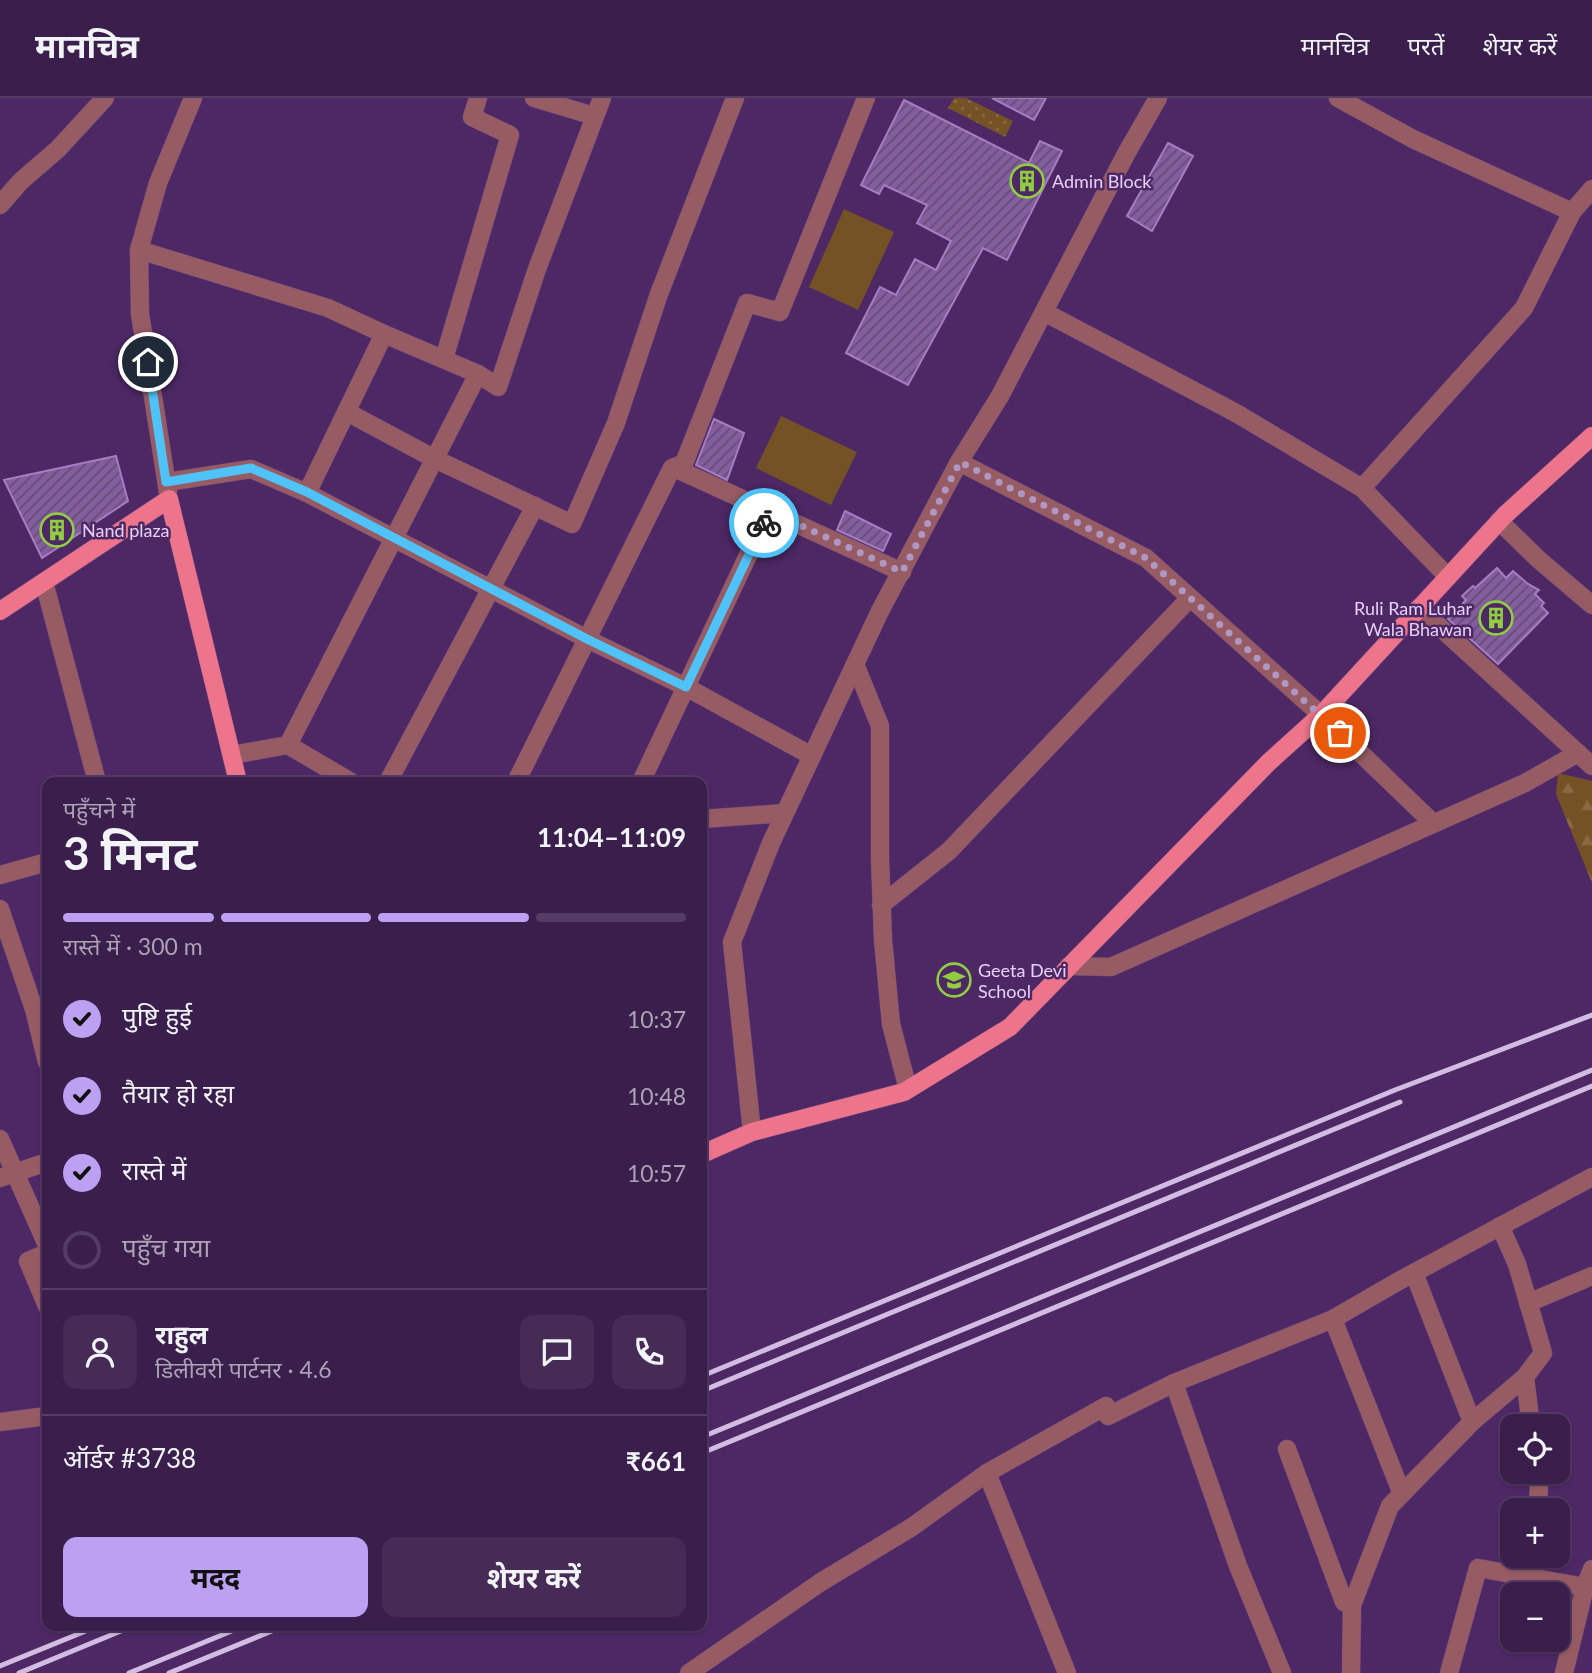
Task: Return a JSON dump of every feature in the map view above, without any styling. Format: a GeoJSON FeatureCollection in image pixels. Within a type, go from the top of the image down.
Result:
{"type":"FeatureCollection","features":[{"type":"Feature","properties":{"kind":"main road"},"geometry":{"type":"LineString","coordinates":[[707,1152],[752,1132],[908,1089],[1010,1027],[1269,762],[1321,715],[1499,521],[1592,436]]}},
{"type":"Feature","properties":{"kind":"main road"},"geometry":{"type":"LineString","coordinates":[[0,611],[168,491],[237,777]]}},
{"type":"Feature","properties":{"kind":"street"},"geometry":{"type":"LineString","coordinates":[[0,205],[21,180],[58,149],[105,98]]}},
{"type":"Feature","properties":{"kind":"street"},"geometry":{"type":"LineString","coordinates":[[193,98],[158,183],[139,250],[140,313],[168,491],[251,468],[307,492],[587,639],[686,687],[812,756]]}},
{"type":"Feature","properties":{"kind":"street"},"geometry":{"type":"LineString","coordinates":[[444,359],[510,135],[472,117],[478,98]]}},
{"type":"Feature","properties":{"kind":"street"},"geometry":{"type":"LineString","coordinates":[[534,98],[594,116]]}},
{"type":"Feature","properties":{"kind":"street"},"geometry":{"type":"LineString","coordinates":[[139,250],[328,308],[478,373],[498,387],[537,269],[601,98]]}},
{"type":"Feature","properties":{"kind":"street"},"geometry":{"type":"LineString","coordinates":[[347,412],[435,459],[572,524],[616,423],[659,294],[735,98]]}},
{"type":"Feature","properties":{"kind":"street"},"geometry":{"type":"LineString","coordinates":[[866,98],[780,312],[747,303],[681,471],[902,572]]}},
{"type":"Feature","properties":{"kind":"street"},"geometry":{"type":"LineString","coordinates":[[752,1132],[732,942],[771,843],[880,611],[960,462],[1000,396],[1158,98]]}},
{"type":"Feature","properties":{"kind":"street"},"geometry":{"type":"LineString","coordinates":[[1338,98],[1413,139],[1572,212]]}},
{"type":"Feature","properties":{"kind":"street"},"geometry":{"type":"LineString","coordinates":[[1362,488],[1524,308],[1572,212],[1592,189]]}},
{"type":"Feature","properties":{"kind":"street"},"geometry":{"type":"LineString","coordinates":[[1044,312],[1236,413],[1362,488],[1448,577]]}},
{"type":"Feature","properties":{"kind":"street"},"geometry":{"type":"LineString","coordinates":[[307,492],[384,334]]}},
{"type":"Feature","properties":{"kind":"street"},"geometry":{"type":"LineString","coordinates":[[288,744],[478,373]]}},
{"type":"Feature","properties":{"kind":"street"},"geometry":{"type":"LineString","coordinates":[[960,462],[1146,558],[1321,715],[1433,823]]}},
{"type":"Feature","properties":{"kind":"street"},"geometry":{"type":"LineString","coordinates":[[518,777],[672,468],[684,463]]}},
{"type":"Feature","properties":{"kind":"street"},"geometry":{"type":"LineString","coordinates":[[391,777],[535,506]]}},
{"type":"Feature","properties":{"kind":"street"},"geometry":{"type":"LineString","coordinates":[[643,777],[769,511]]}},
{"type":"Feature","properties":{"kind":"street"},"geometry":{"type":"LineString","coordinates":[[1499,521],[1592,605]]}},
{"type":"Feature","properties":{"kind":"street"},"geometry":{"type":"LineString","coordinates":[[44,582],[96,777]]}},
{"type":"Feature","properties":{"kind":"street"},"geometry":{"type":"LineString","coordinates":[[881,905],[949,851],[1190,598]]}},
{"type":"Feature","properties":{"kind":"street"},"geometry":{"type":"LineString","coordinates":[[1419,608],[1592,766]]}},
{"type":"Feature","properties":{"kind":"street"},"geometry":{"type":"LineString","coordinates":[[856,664],[880,726],[881,905],[891,1024],[908,1089]]}},
{"type":"Feature","properties":{"kind":"street"},"geometry":{"type":"LineString","coordinates":[[232,755],[288,744],[343,777]]}},
{"type":"Feature","properties":{"kind":"street"},"geometry":{"type":"LineString","coordinates":[[1069,966],[1111,967],[1525,783],[1578,753]]}},
{"type":"Feature","properties":{"kind":"street"},"geometry":{"type":"LineString","coordinates":[[707,819],[785,813]]}},
{"type":"Feature","properties":{"kind":"street"},"geometry":{"type":"LineString","coordinates":[[0,875],[42,863]]}},
{"type":"Feature","properties":{"kind":"street"},"geometry":{"type":"LineString","coordinates":[[0,909],[40,1008]]}},
{"type":"Feature","properties":{"kind":"street"},"geometry":{"type":"LineString","coordinates":[[0,1139],[7,1175],[42,1236]]}},
{"type":"Feature","properties":{"kind":"street"},"geometry":{"type":"LineString","coordinates":[[7,1175],[42,1164]]}},
{"type":"Feature","properties":{"kind":"street"},"geometry":{"type":"LineString","coordinates":[[689,1673],[821,1582],[912,1527],[987,1473],[1107,1406],[1108,1416],[1174,1382],[1333,1319],[1592,1177]]}},
{"type":"Feature","properties":{"kind":"street"},"geometry":{"type":"LineString","coordinates":[[1351,1673],[1352,1605],[1390,1506],[1472,1422],[1525,1377],[1543,1353],[1517,1264],[1500,1226]]}},
{"type":"Feature","properties":{"kind":"street"},"geometry":{"type":"LineString","coordinates":[[42,1255],[28,1261],[42,1294]]}},
{"type":"Feature","properties":{"kind":"street"},"geometry":{"type":"LineString","coordinates":[[1414,1273],[1472,1422]]}},
{"type":"Feature","properties":{"kind":"street"},"geometry":{"type":"LineString","coordinates":[[1528,1303],[1592,1276]]}},
{"type":"Feature","properties":{"kind":"street"},"geometry":{"type":"LineString","coordinates":[[1333,1319],[1402,1494]]}},
{"type":"Feature","properties":{"kind":"street"},"geometry":{"type":"LineString","coordinates":[[1525,1377],[1530,1414]]}},
{"type":"Feature","properties":{"kind":"street"},"geometry":{"type":"LineString","coordinates":[[1174,1382],[1238,1566],[1282,1673]]}},
{"type":"Feature","properties":{"kind":"street"},"geometry":{"type":"LineString","coordinates":[[0,1422],[42,1417]]}},
{"type":"Feature","properties":{"kind":"street"},"geometry":{"type":"LineString","coordinates":[[1287,1449],[1344,1601],[1352,1605]]}},
{"type":"Feature","properties":{"kind":"street"},"geometry":{"type":"LineString","coordinates":[[987,1473],[1067,1673]]}},
{"type":"Feature","properties":{"kind":"street"},"geometry":{"type":"LineString","coordinates":[[1449,1673],[1478,1568],[1589,1588]]}},
{"type":"Feature","properties":{"kind":"street"},"geometry":{"type":"LineString","coordinates":[[1533,1568],[1533,1578]]}},
{"type":"Feature","properties":{"kind":"street"},"geometry":{"type":"LineString","coordinates":[[1564,1673],[1592,1569]]}},
{"type":"Feature","properties":{"kind":"green space"},"geometry":{"type":"Polygon","coordinates":[[[954,98],[966,98],[1013,121],[1005,137],[948,108],[954,98]]]}},
{"type":"Feature","properties":{"kind":"green space"},"geometry":{"type":"Polygon","coordinates":[[[844,209],[894,232],[858,310],[809,287],[844,209]]]}},
{"type":"Feature","properties":{"kind":"green space"},"geometry":{"type":"Polygon","coordinates":[[[781,416],[857,452],[831,505],[756,468],[781,416]]]}},
{"type":"Feature","properties":{"kind":"green space"},"geometry":{"type":"Polygon","coordinates":[[[1558,773],[1592,781],[1592,883],[1556,794],[1558,773]]]}},
{"type":"Feature","properties":{"kind":"building"},"geometry":{"type":"Polygon","coordinates":[[[992,98],[1046,98],[1034,120],[992,98]]]}},
{"type":"Feature","properties":{"kind":"building"},"geometry":{"type":"Polygon","coordinates":[[[904,100],[1029,163],[1040,141],[1062,151],[1007,260],[983,248],[908,385],[846,353],[880,287],[896,295],[915,259],[936,270],[951,241],[917,223],[927,205],[884,185],[879,194],[861,185],[904,100]]]}},
{"type":"Feature","properties":{"kind":"building"},"geometry":{"type":"Polygon","coordinates":[[[1168,143],[1193,156],[1152,231],[1127,216],[1168,143]]]}},
{"type":"Feature","properties":{"kind":"building"},"geometry":{"type":"Polygon","coordinates":[[[714,419],[744,433],[727,480],[696,465],[714,419]]]}},
{"type":"Feature","properties":{"kind":"building","name":"Nand plaza"},"geometry":{"type":"Polygon","coordinates":[[[116,456],[128,501],[42,558],[4,480],[116,456]]]}},
{"type":"Feature","properties":{"kind":"building"},"geometry":{"type":"Polygon","coordinates":[[[845,511],[891,534],[883,551],[837,530],[845,511]]]}},
{"type":"Feature","properties":{"kind":"building","name":"Ruli Ram Luhar Wala Bhawan"},"geometry":{"type":"Polygon","coordinates":[[[1497,568],[1506,578],[1513,571],[1539,590],[1535,594],[1544,603],[1541,606],[1548,613],[1498,664],[1448,619],[1466,600],[1462,596],[1497,568]]]}},
{"type":"Feature","properties":{"kind":"railway"},"geometry":{"type":"LineString","coordinates":[[707,1374],[1395,1090],[1592,1015]]}},
{"type":"Feature","properties":{"kind":"railway"},"geometry":{"type":"LineString","coordinates":[[707,1435],[1592,1070]]}},
{"type":"Feature","properties":{"kind":"railway"},"geometry":{"type":"LineString","coordinates":[[707,1451],[1592,1086]]}},
{"type":"Feature","properties":{"kind":"railway"},"geometry":{"type":"LineString","coordinates":[[707,1389],[1400,1102]]}},
{"type":"Feature","properties":{"kind":"railway"},"geometry":{"type":"LineString","coordinates":[[0,1666],[86,1631]]}},
{"type":"Feature","properties":{"kind":"railway"},"geometry":{"type":"LineString","coordinates":[[19,1673],[121,1631]]}},
{"type":"Feature","properties":{"kind":"railway"},"geometry":{"type":"LineString","coordinates":[[129,1673],[232,1631]]}},
{"type":"Feature","properties":{"kind":"railway"},"geometry":{"type":"LineString","coordinates":[[169,1673],[272,1631]]}},
{"type":"Feature","properties":{"kind":"way so far"},"geometry":{"type":"LineString","coordinates":[[764,523],[769,511],[902,572],[960,462],[1146,558],[1340,733]]}},
{"type":"Feature","properties":{"kind":"place","name":"Admin Block"},"geometry":{"type":"Point","coordinates":[1027,181]}},
{"type":"Feature","properties":{"kind":"place","name":"Nand plaza"},"geometry":{"type":"Point","coordinates":[57,530]}},
{"type":"Feature","properties":{"kind":"place","name":"Ruli Ram Luhar Wala Bhawan"},"geometry":{"type":"Point","coordinates":[1496,618]}},
{"type":"Feature","properties":{"kind":"place","name":"Geeta Devi School"},"geometry":{"type":"Point","coordinates":[954,980]}},
{"type":"Feature","properties":{"kind":"route"},"geometry":{"type":"LineString","coordinates":[[148,362],[166,482],[251,468],[307,492],[587,639],[686,687],[764,523]]}}]}
